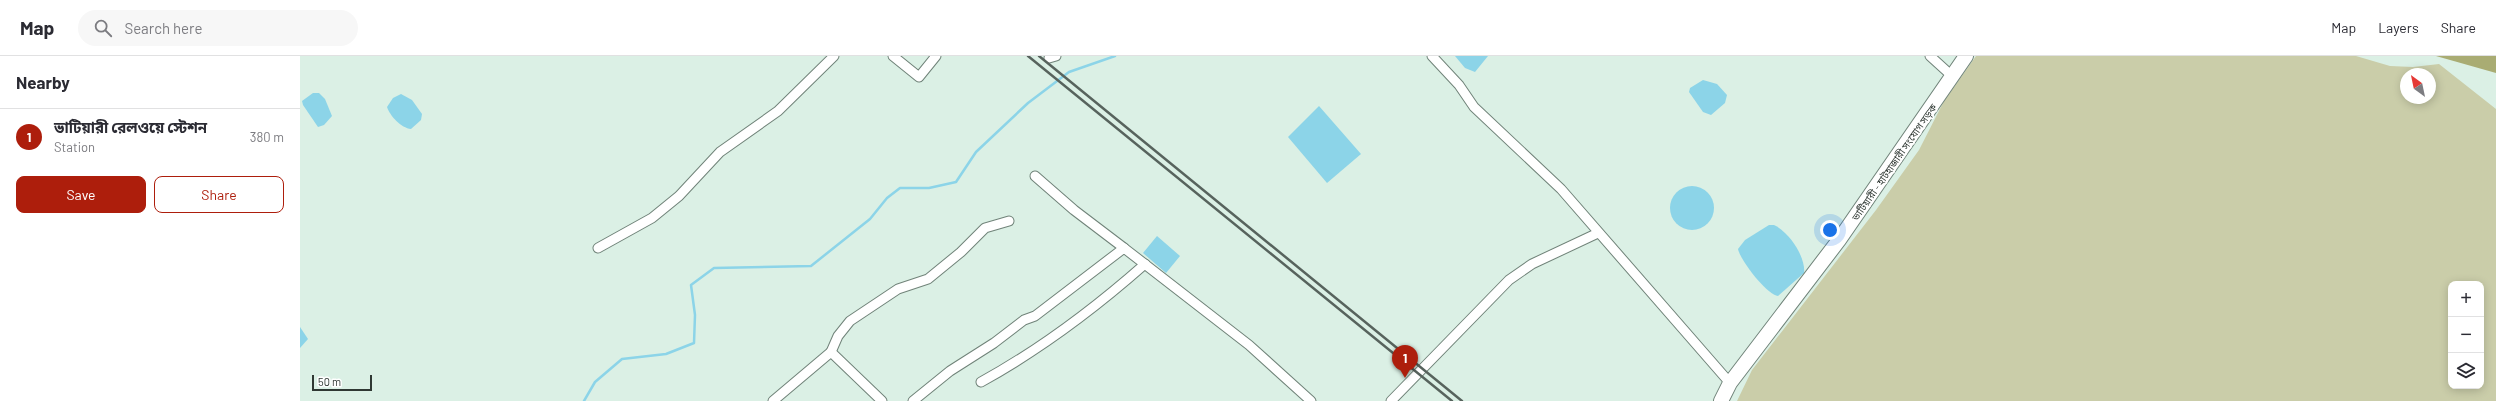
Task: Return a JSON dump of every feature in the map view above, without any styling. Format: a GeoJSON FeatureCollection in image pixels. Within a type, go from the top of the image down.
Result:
{"type":"FeatureCollection","features":[{"type":"Feature","properties":{"kind":"main road","name":"ভাটিয়ারী - হাটহাজারী সংযোগ সড়ক"},"geometry":{"type":"LineString","coordinates":[[1721,401],[1730,383],[1839,240],[1966,56]]}},
{"type":"Feature","properties":{"kind":"street"},"geometry":{"type":"LineString","coordinates":[[598,248],[652,218],[679,196],[720,152],[778,111],[834,56]]}},
{"type":"Feature","properties":{"kind":"street"},"geometry":{"type":"LineString","coordinates":[[893,56],[919,77],[936,56]]}},
{"type":"Feature","properties":{"kind":"street"},"geometry":{"type":"LineString","coordinates":[[1432,56],[1459,85],[1474,107],[1538,166],[1730,383]]}},
{"type":"Feature","properties":{"kind":"street"},"geometry":{"type":"LineString","coordinates":[[1930,56],[1952,76]]}},
{"type":"Feature","properties":{"kind":"street"},"geometry":{"type":"LineString","coordinates":[[1035,176],[1074,210],[1249,345],[1311,401]]}},
{"type":"Feature","properties":{"kind":"street"},"geometry":{"type":"LineString","coordinates":[[773,401],[831,352],[838,336],[850,321],[898,289],[928,279],[961,252],[985,228],[1009,221]]}},
{"type":"Feature","properties":{"kind":"street"},"geometry":{"type":"LineString","coordinates":[[1391,401],[1509,280],[1532,264],[1598,233]]}},
{"type":"Feature","properties":{"kind":"street"},"geometry":{"type":"LineString","coordinates":[[913,401],[950,371],[994,344],[1024,320],[1035,316],[1124,248]]}},
{"type":"Feature","properties":{"kind":"street"},"geometry":{"type":"LineString","coordinates":[[981,382],[1018,362],[1069,327],[1145,264]]}},
{"type":"Feature","properties":{"kind":"street"},"geometry":{"type":"LineString","coordinates":[[831,352],[882,401]]}},
{"type":"Feature","properties":{"kind":"green space"},"geometry":{"type":"Polygon","coordinates":[[[1976,56],[2356,56],[2390,66],[2413,67],[2439,64],[2496,109],[2496,401],[1737,401],[1752,370],[1876,210],[1919,150],[1944,101],[1976,56]]]}},
{"type":"Feature","properties":{"kind":"green space"},"geometry":{"type":"Polygon","coordinates":[[[2436,56],[2496,56],[2496,73],[2436,56]]]}},
{"type":"Feature","properties":{"kind":"water"},"geometry":{"type":"Polygon","coordinates":[[[1455,56],[1488,56],[1475,72],[1465,68],[1455,56]]]}},
{"type":"Feature","properties":{"kind":"water"},"geometry":{"type":"Polygon","coordinates":[[[1703,80],[1717,84],[1727,95],[1725,103],[1711,115],[1703,112],[1689,92],[1690,88],[1703,80]]]}},
{"type":"Feature","properties":{"kind":"water"},"geometry":{"type":"Polygon","coordinates":[[[313,93],[319,93],[325,99],[332,116],[324,125],[318,127],[303,105],[302,101],[313,93]]]}},
{"type":"Feature","properties":{"kind":"water"},"geometry":{"type":"Polygon","coordinates":[[[401,94],[412,100],[422,114],[421,120],[411,129],[396,121],[387,107],[393,98],[401,94]]]}},
{"type":"Feature","properties":{"kind":"water"},"geometry":{"type":"Polygon","coordinates":[[[1319,106],[1361,154],[1327,183],[1288,137],[1319,106]]]}},
{"type":"Feature","properties":{"kind":"water"},"geometry":{"type":"Polygon","coordinates":[[[1688,186],[1696,186],[1708,192],[1714,204],[1714,212],[1708,224],[1696,230],[1688,230],[1676,224],[1670,212],[1670,204],[1676,192],[1688,186]]]}},
{"type":"Feature","properties":{"kind":"water"},"geometry":{"type":"Polygon","coordinates":[[[1769,225],[1774,225],[1780,228],[1791,239],[1799,253],[1804,267],[1804,273],[1778,296],[1767,290],[1761,284],[1744,261],[1738,249],[1745,240],[1769,225]]]}},
{"type":"Feature","properties":{"kind":"water"},"geometry":{"type":"Polygon","coordinates":[[[1157,236],[1180,256],[1166,273],[1143,253],[1157,236]]]}},
{"type":"Feature","properties":{"kind":"water"},"geometry":{"type":"Polygon","coordinates":[[[300,327],[308,339],[300,348],[300,327]]]}},
{"type":"Feature","properties":{"kind":"waterway"},"geometry":{"type":"LineString","coordinates":[[584,401],[595,382],[622,359],[666,354],[694,343],[695,315],[691,285],[714,268],[811,266],[870,219],[887,198],[900,188],[929,188],[956,182],[976,152],[1028,103],[1069,72],[1115,56]]}},
{"type":"Feature","properties":{"kind":"railway"},"geometry":{"type":"LineString","coordinates":[[1028,56],[1452,401]]}},
{"type":"Feature","properties":{"kind":"railway"},"geometry":{"type":"LineString","coordinates":[[1039,56],[1462,401]]}},
{"type":"Feature","properties":{"kind":"place","name":"ভাটিয়ারী রেলওয়ে স্টেশন"},"geometry":{"type":"Point","coordinates":[1405,378]}}]}
